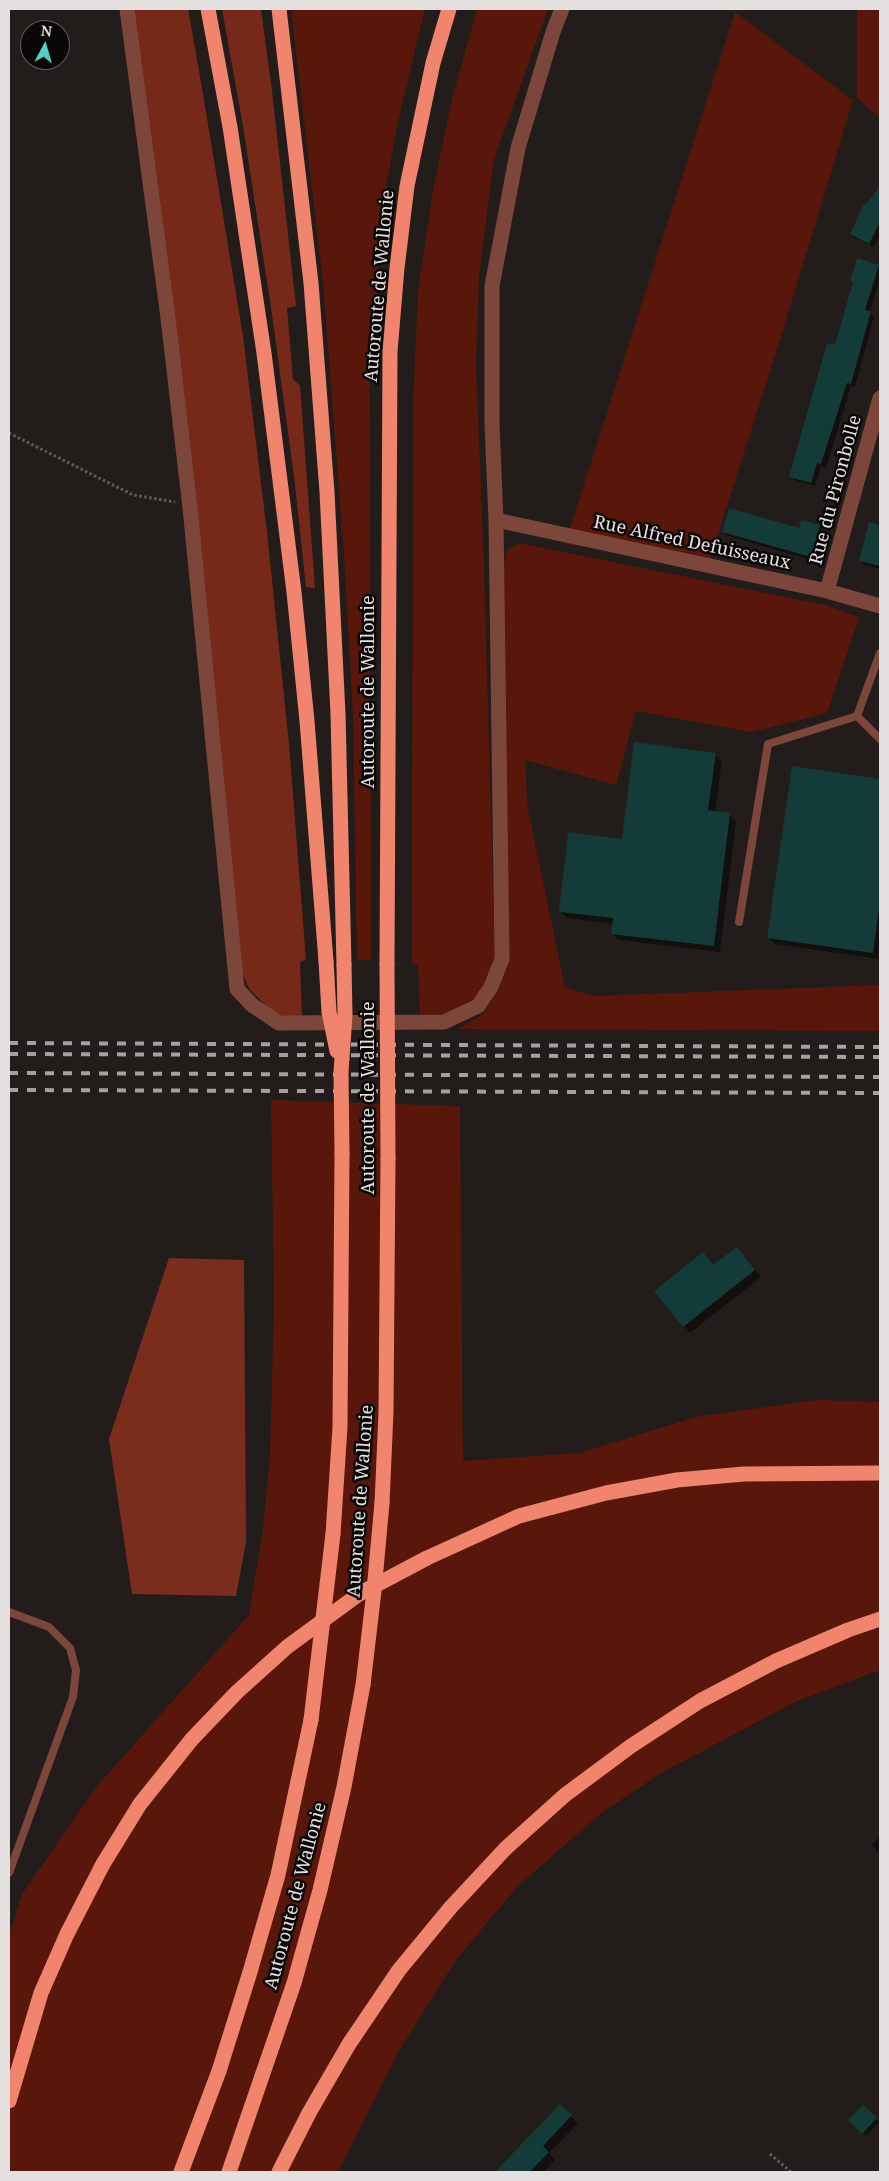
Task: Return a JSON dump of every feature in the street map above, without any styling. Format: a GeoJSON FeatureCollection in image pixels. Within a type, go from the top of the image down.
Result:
{"type":"FeatureCollection","features":[{"type":"Feature","properties":{"kind":"highway"},"geometry":{"type":"LineString","coordinates":[[208,9],[230,127],[264,353],[293,582],[307,722],[330,1012],[341,1072]]}},
{"type":"Feature","properties":{"kind":"highway","name":"Autoroute de Wallonie"},"geometry":{"type":"LineString","coordinates":[[181,2172],[219,2071],[278,1875],[311,1720],[333,1534],[341,1408],[341,1072],[345,1016],[338,714],[327,492],[311,283],[279,9]]}},
{"type":"Feature","properties":{"kind":"highway","name":"Autoroute de Wallonie"},"geometry":{"type":"LineString","coordinates":[[229,2172],[294,1983],[320,1890],[344,1787],[362,1685],[374,1591],[382,1503],[386,1412],[388,437],[390,352],[397,268],[407,186],[433,63],[449,9]]}},
{"type":"Feature","properties":{"kind":"highway"},"geometry":{"type":"LineString","coordinates":[[9,2101],[41,1993],[67,1934],[103,1864],[140,1804],[192,1739],[237,1692],[287,1647],[359,1594],[426,1558],[519,1516],[606,1493],[677,1480],[744,1474],[880,1473]]}},
{"type":"Feature","properties":{"kind":"highway"},"geometry":{"type":"LineString","coordinates":[[279,2172],[309,2113],[349,2044],[399,1970],[451,1907],[506,1848],[565,1795],[623,1751],[700,1701],[776,1661],[848,1630],[880,1620]]}},
{"type":"Feature","properties":{"kind":"street"},"geometry":{"type":"LineString","coordinates":[[127,9],[168,318],[190,508],[237,989],[252,1005],[279,1023],[444,1022],[478,1006],[491,987],[502,959],[496,520],[492,424],[492,286],[518,148],[553,32],[562,9]]}},
{"type":"Feature","properties":{"kind":"street","name":"Rue du Pironbolle"},"geometry":{"type":"LineString","coordinates":[[827,591],[880,398]]}},
{"type":"Feature","properties":{"kind":"street","name":"Rue Alfred Defuisseaux"},"geometry":{"type":"LineString","coordinates":[[496,520],[827,591],[880,606]]}},
{"type":"Feature","properties":{"kind":"lane"},"geometry":{"type":"LineString","coordinates":[[857,716],[880,653]]}},
{"type":"Feature","properties":{"kind":"lane"},"geometry":{"type":"LineString","coordinates":[[857,716],[880,739]]}},
{"type":"Feature","properties":{"kind":"lane"},"geometry":{"type":"LineString","coordinates":[[739,922],[768,744],[857,716]]}},
{"type":"Feature","properties":{"kind":"lane"},"geometry":{"type":"LineString","coordinates":[[9,1612],[49,1627],[70,1648],[76,1670],[73,1697],[9,1873]]}},
{"type":"Feature","properties":{"kind":"path"},"geometry":{"type":"LineString","coordinates":[[9,433],[46,450],[133,496],[169,500],[190,508]]}},
{"type":"Feature","properties":{"kind":"path"},"geometry":{"type":"LineString","coordinates":[[770,2154],[791,2172]]}},
{"type":"Feature","properties":{"kind":"shaded area"},"geometry":{"type":"Polygon","coordinates":[[[132,9],[188,9],[202,88],[243,336],[267,532],[289,744],[306,960],[300,962],[302,1020],[274,1013],[250,990],[242,973],[132,9]]]}},
{"type":"Feature","properties":{"kind":"shaded area"},"geometry":{"type":"Polygon","coordinates":[[[222,9],[261,9],[296,306],[287,308],[293,379],[300,386],[315,588],[306,587],[295,484],[272,314],[243,126],[222,9]]]}},
{"type":"Feature","properties":{"kind":"shaded area"},"geometry":{"type":"Polygon","coordinates":[[[291,9],[425,9],[397,126],[384,199],[370,367],[371,960],[357,960],[353,716],[344,554],[323,282],[291,9]]]}},
{"type":"Feature","properties":{"kind":"shaded area"},"geometry":{"type":"Polygon","coordinates":[[[477,9],[548,9],[494,159],[479,277],[476,365],[484,567],[495,960],[486,983],[473,999],[446,1013],[420,1018],[418,964],[412,964],[413,404],[418,291],[433,190],[452,99],[477,9]]]}},
{"type":"Feature","properties":{"kind":"shaded area"},"geometry":{"type":"Polygon","coordinates":[[[857,9],[880,9],[880,118],[857,98],[857,9]]]}},
{"type":"Feature","properties":{"kind":"shaded area"},"geometry":{"type":"Polygon","coordinates":[[[735,12],[853,100],[709,563],[565,544],[735,12]]]}},
{"type":"Feature","properties":{"kind":"shaded area"},"geometry":{"type":"Polygon","coordinates":[[[519,543],[825,605],[859,617],[827,713],[751,732],[636,711],[616,785],[525,760],[528,810],[565,987],[594,996],[880,985],[880,1031],[458,1029],[482,1015],[500,987],[509,956],[501,579],[507,550],[519,543]]]}},
{"type":"Feature","properties":{"kind":"shaded area"},"geometry":{"type":"Polygon","coordinates":[[[271,1100],[460,1106],[463,1461],[579,1453],[696,1417],[816,1400],[880,1402],[880,1670],[797,1701],[661,1773],[601,1813],[517,1887],[456,1960],[400,2049],[338,2172],[9,2172],[9,1936],[22,1894],[98,1785],[249,1615],[263,1529],[270,1455],[274,1302],[271,1100]]]}},
{"type":"Feature","properties":{"kind":"shaded area"},"geometry":{"type":"Polygon","coordinates":[[[169,1258],[244,1260],[246,1542],[236,1596],[132,1594],[109,1439],[169,1258]]]}},
{"type":"Feature","properties":{"kind":"building"},"geometry":{"type":"Polygon","coordinates":[[[880,186],[880,222],[869,244],[850,234],[864,204],[866,205],[880,186]]]}},
{"type":"Feature","properties":{"kind":"building"},"geometry":{"type":"Polygon","coordinates":[[[857,258],[879,265],[865,310],[871,311],[851,384],[847,383],[821,464],[817,463],[811,483],[789,477],[827,343],[835,345],[853,282],[850,281],[857,258]]]}},
{"type":"Feature","properties":{"kind":"building"},"geometry":{"type":"Polygon","coordinates":[[[729,508],[799,528],[801,520],[820,525],[811,557],[722,532],[729,508]]]}},
{"type":"Feature","properties":{"kind":"building"},"geometry":{"type":"Polygon","coordinates":[[[869,522],[880,525],[880,566],[859,561],[869,522]]]}},
{"type":"Feature","properties":{"kind":"building"},"geometry":{"type":"Polygon","coordinates":[[[634,742],[716,753],[708,810],[730,813],[714,946],[611,934],[613,918],[559,912],[568,832],[622,839],[634,742]]]}},
{"type":"Feature","properties":{"kind":"building"},"geometry":{"type":"Polygon","coordinates":[[[792,766],[880,779],[880,901],[873,953],[767,938],[792,766]]]}},
{"type":"Feature","properties":{"kind":"building"},"geometry":{"type":"Polygon","coordinates":[[[737,1247],[755,1270],[683,1327],[654,1291],[703,1252],[713,1265],[737,1247]]]}},
{"type":"Feature","properties":{"kind":"building"},"geometry":{"type":"Polygon","coordinates":[[[560,2104],[572,2115],[543,2146],[549,2152],[530,2172],[495,2172],[560,2104]]]}},
{"type":"Feature","properties":{"kind":"building"},"geometry":{"type":"Polygon","coordinates":[[[863,2105],[877,2118],[862,2134],[848,2120],[863,2105]]]}},
{"type":"Feature","properties":{"kind":"railway"},"geometry":{"type":"LineString","coordinates":[[9,1043],[880,1047]]}},
{"type":"Feature","properties":{"kind":"railway"},"geometry":{"type":"LineString","coordinates":[[9,1054],[880,1057]]}},
{"type":"Feature","properties":{"kind":"railway"},"geometry":{"type":"LineString","coordinates":[[9,1073],[880,1077]]}},
{"type":"Feature","properties":{"kind":"railway"},"geometry":{"type":"LineString","coordinates":[[9,1090],[880,1093]]}}]}
